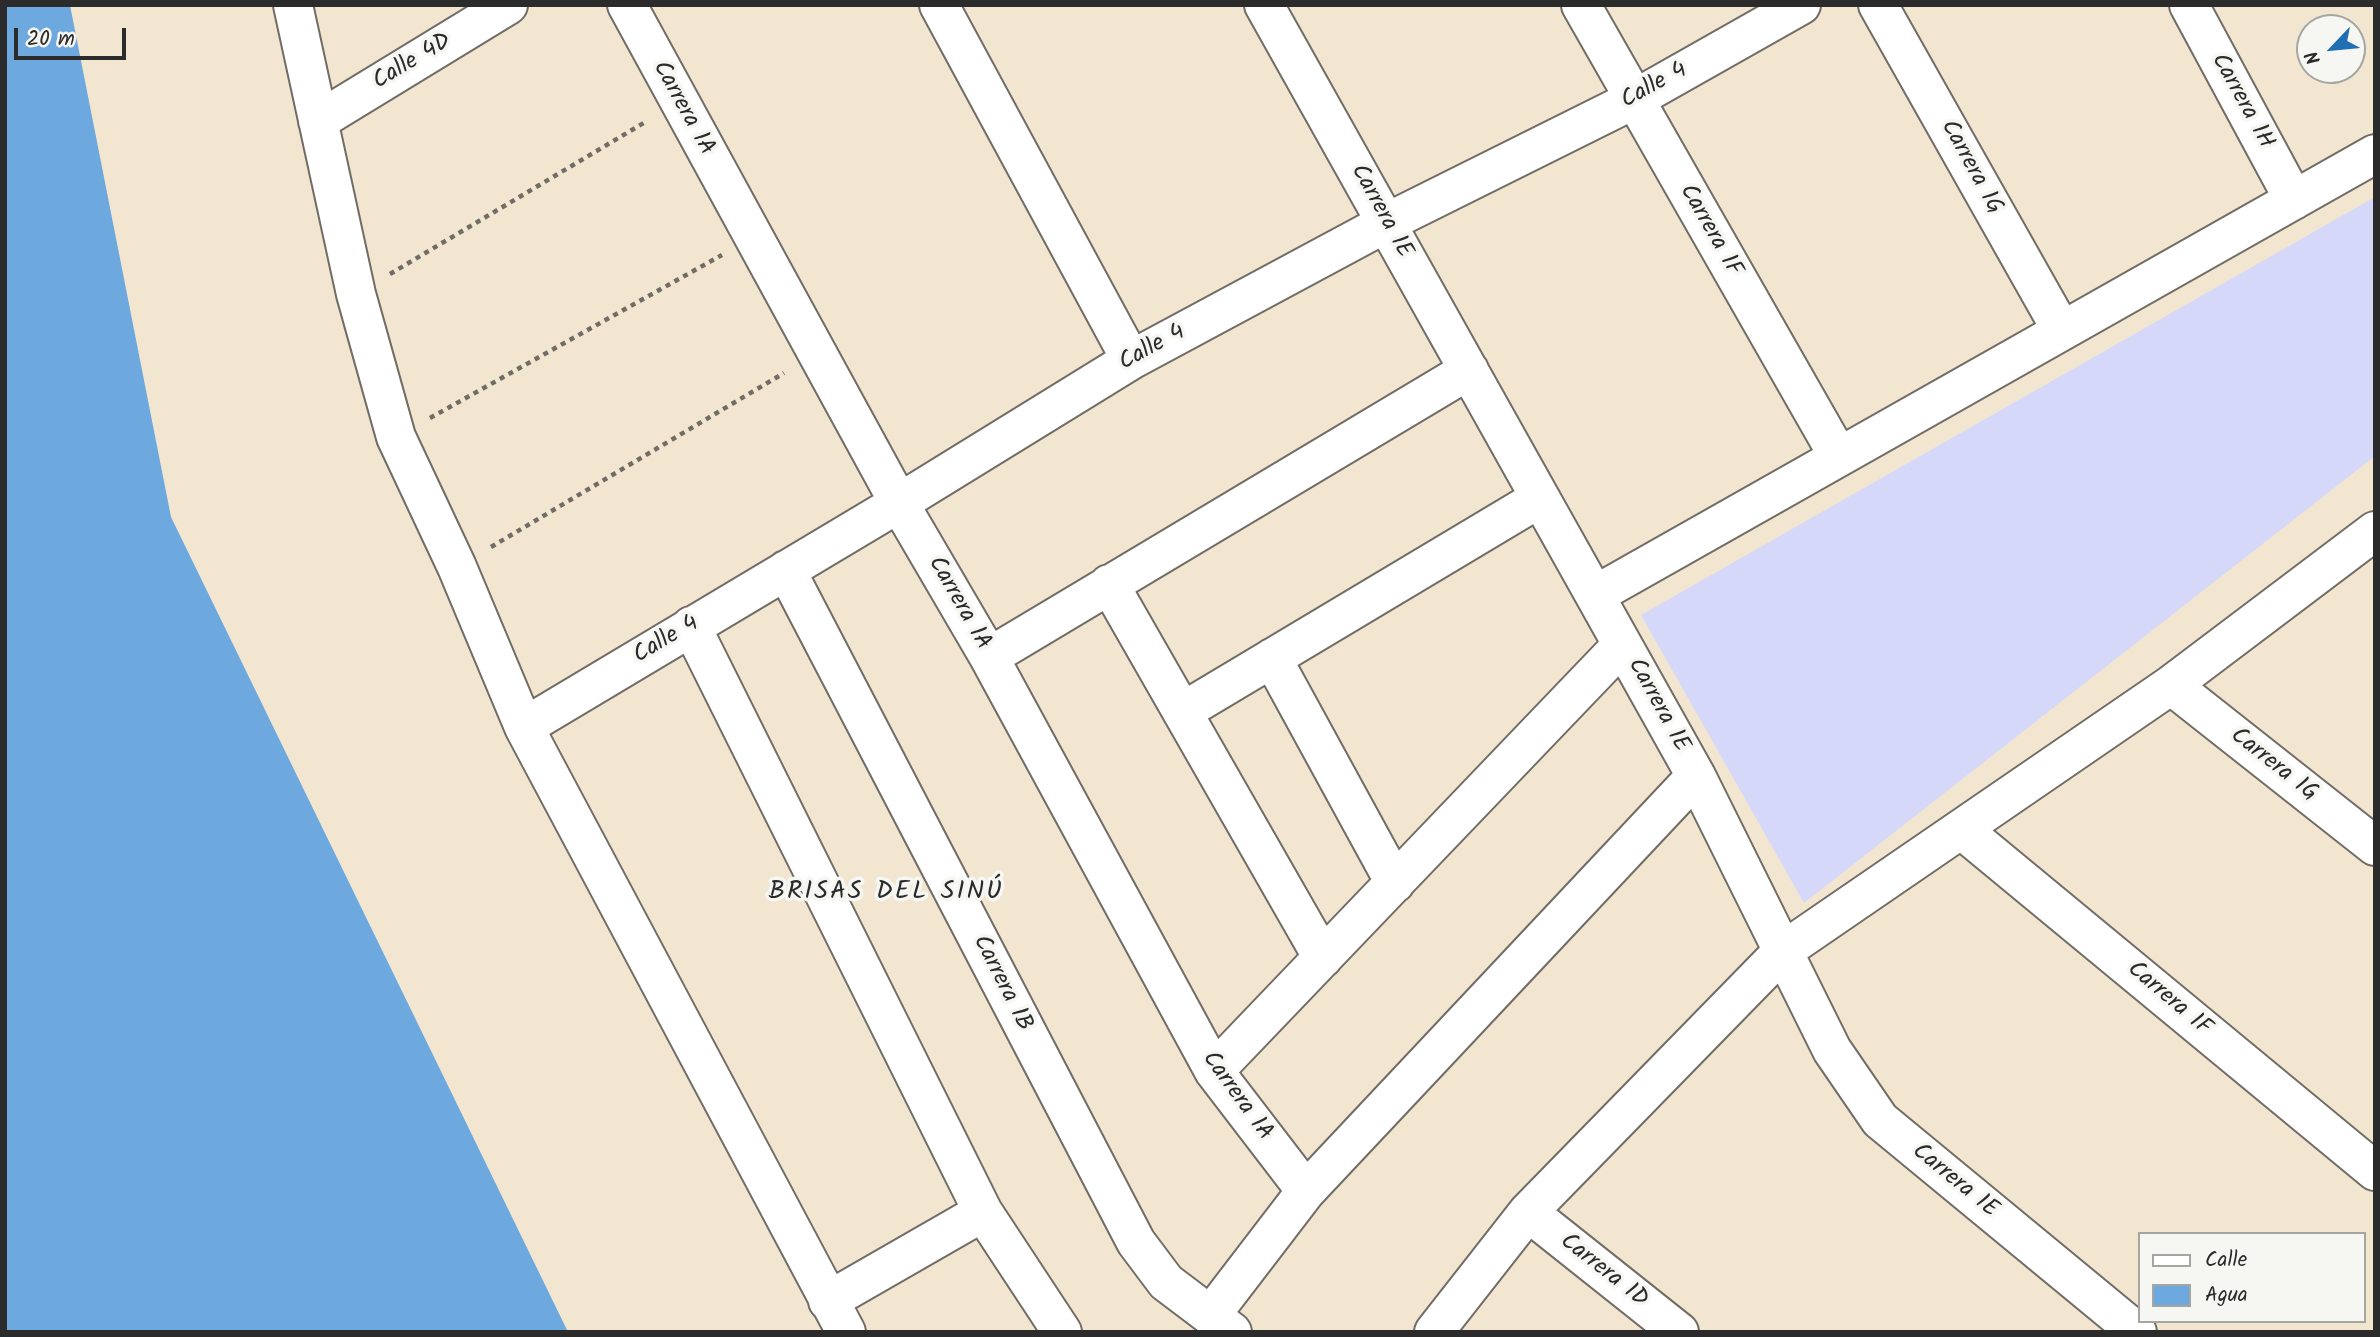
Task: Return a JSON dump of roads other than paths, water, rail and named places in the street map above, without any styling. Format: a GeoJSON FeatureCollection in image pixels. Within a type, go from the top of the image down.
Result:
{"type":"FeatureCollection","features":[{"type":"Feature","properties":{"kind":"street"},"geometry":{"type":"LineString","coordinates":[[293,5],[356,294],[396,437],[457,567],[524,727],[837,1317],[983,1212]]}},
{"type":"Feature","properties":{"kind":"street","name":"Calle 4D"},"geometry":{"type":"LineString","coordinates":[[318,121],[508,5]]}},
{"type":"Feature","properties":{"kind":"street","name":"Carrera 1A"},"geometry":{"type":"LineString","coordinates":[[627,5],[678,103],[819,353],[899,503],[989,657],[1213,1071],[1306,1191]]}},
{"type":"Feature","properties":{"kind":"street"},"geometry":{"type":"LineString","coordinates":[[939,5],[1131,360]]}},
{"type":"Feature","properties":{"kind":"street","name":"Carrera 1E"},"geometry":{"type":"LineString","coordinates":[[1264,5],[1696,776],[1832,1050],[1880,1120],[2137,1332]]}},
{"type":"Feature","properties":{"kind":"street","name":"Carrera 1F"},"geometry":{"type":"LineString","coordinates":[[1580,5],[1839,457]]}},
{"type":"Feature","properties":{"kind":"street","name":"Calle 4"},"geometry":{"type":"LineString","coordinates":[[524,727],[899,503],[1131,360],[1386,223],[1633,100],[1801,5]]}},
{"type":"Feature","properties":{"kind":"street","name":"Carrera 1G"},"geometry":{"type":"LineString","coordinates":[[1878,5],[2062,331]]}},
{"type":"Feature","properties":{"kind":"street","name":"Carrera 1H"},"geometry":{"type":"LineString","coordinates":[[2189,5],[2294,200]]}},
{"type":"Feature","properties":{"kind":"street"},"geometry":{"type":"LineString","coordinates":[[1595,595],[2375,154]]}},
{"type":"Feature","properties":{"kind":"street"},"geometry":{"type":"LineString","coordinates":[[989,657],[1469,370]]}},
{"type":"Feature","properties":{"kind":"street"},"geometry":{"type":"LineString","coordinates":[[1182,712],[1540,498]]}},
{"type":"Feature","properties":{"kind":"street"},"geometry":{"type":"LineString","coordinates":[[1434,1332],[1528,1212],[1783,951],[2171,685],[2375,531]]}},
{"type":"Feature","properties":{"kind":"street","name":"Carrera 1B"},"geometry":{"type":"LineString","coordinates":[[786,570],[1136,1242],[1166,1282],[1222,1323]]}},
{"type":"Feature","properties":{"kind":"street"},"geometry":{"type":"LineString","coordinates":[[1109,584],[1324,958]]}},
{"type":"Feature","properties":{"kind":"street"},"geometry":{"type":"LineString","coordinates":[[691,626],[983,1212],[1062,1332]]}},
{"type":"Feature","properties":{"kind":"street"},"geometry":{"type":"LineString","coordinates":[[1213,1071],[1622,645]]}},
{"type":"Feature","properties":{"kind":"street"},"geometry":{"type":"LineString","coordinates":[[1272,658],[1395,883]]}},
{"type":"Feature","properties":{"kind":"street","name":"Carrera 1G"},"geometry":{"type":"LineString","coordinates":[[2171,685],[2375,846]]}},
{"type":"Feature","properties":{"kind":"street"},"geometry":{"type":"LineString","coordinates":[[1222,1323],[1306,1191],[1696,776]]}},
{"type":"Feature","properties":{"kind":"street","name":"Carrera 1F"},"geometry":{"type":"LineString","coordinates":[[1961,829],[2375,1171]]}},
{"type":"Feature","properties":{"kind":"street","name":"Carrera 1D"},"geometry":{"type":"LineString","coordinates":[[1528,1212],[1679,1332]]}},
{"type":"Feature","properties":{"kind":"water"},"geometry":{"type":"Polygon","coordinates":[[[5,5],[70,5],[171,517],[568,1332],[5,1332],[5,5]]]}},
{"type":"Feature","properties":{"kind":"district","name":"BRISAS DEL SINÚ"},"geometry":{"type":"Point","coordinates":[886,894]}}]}
